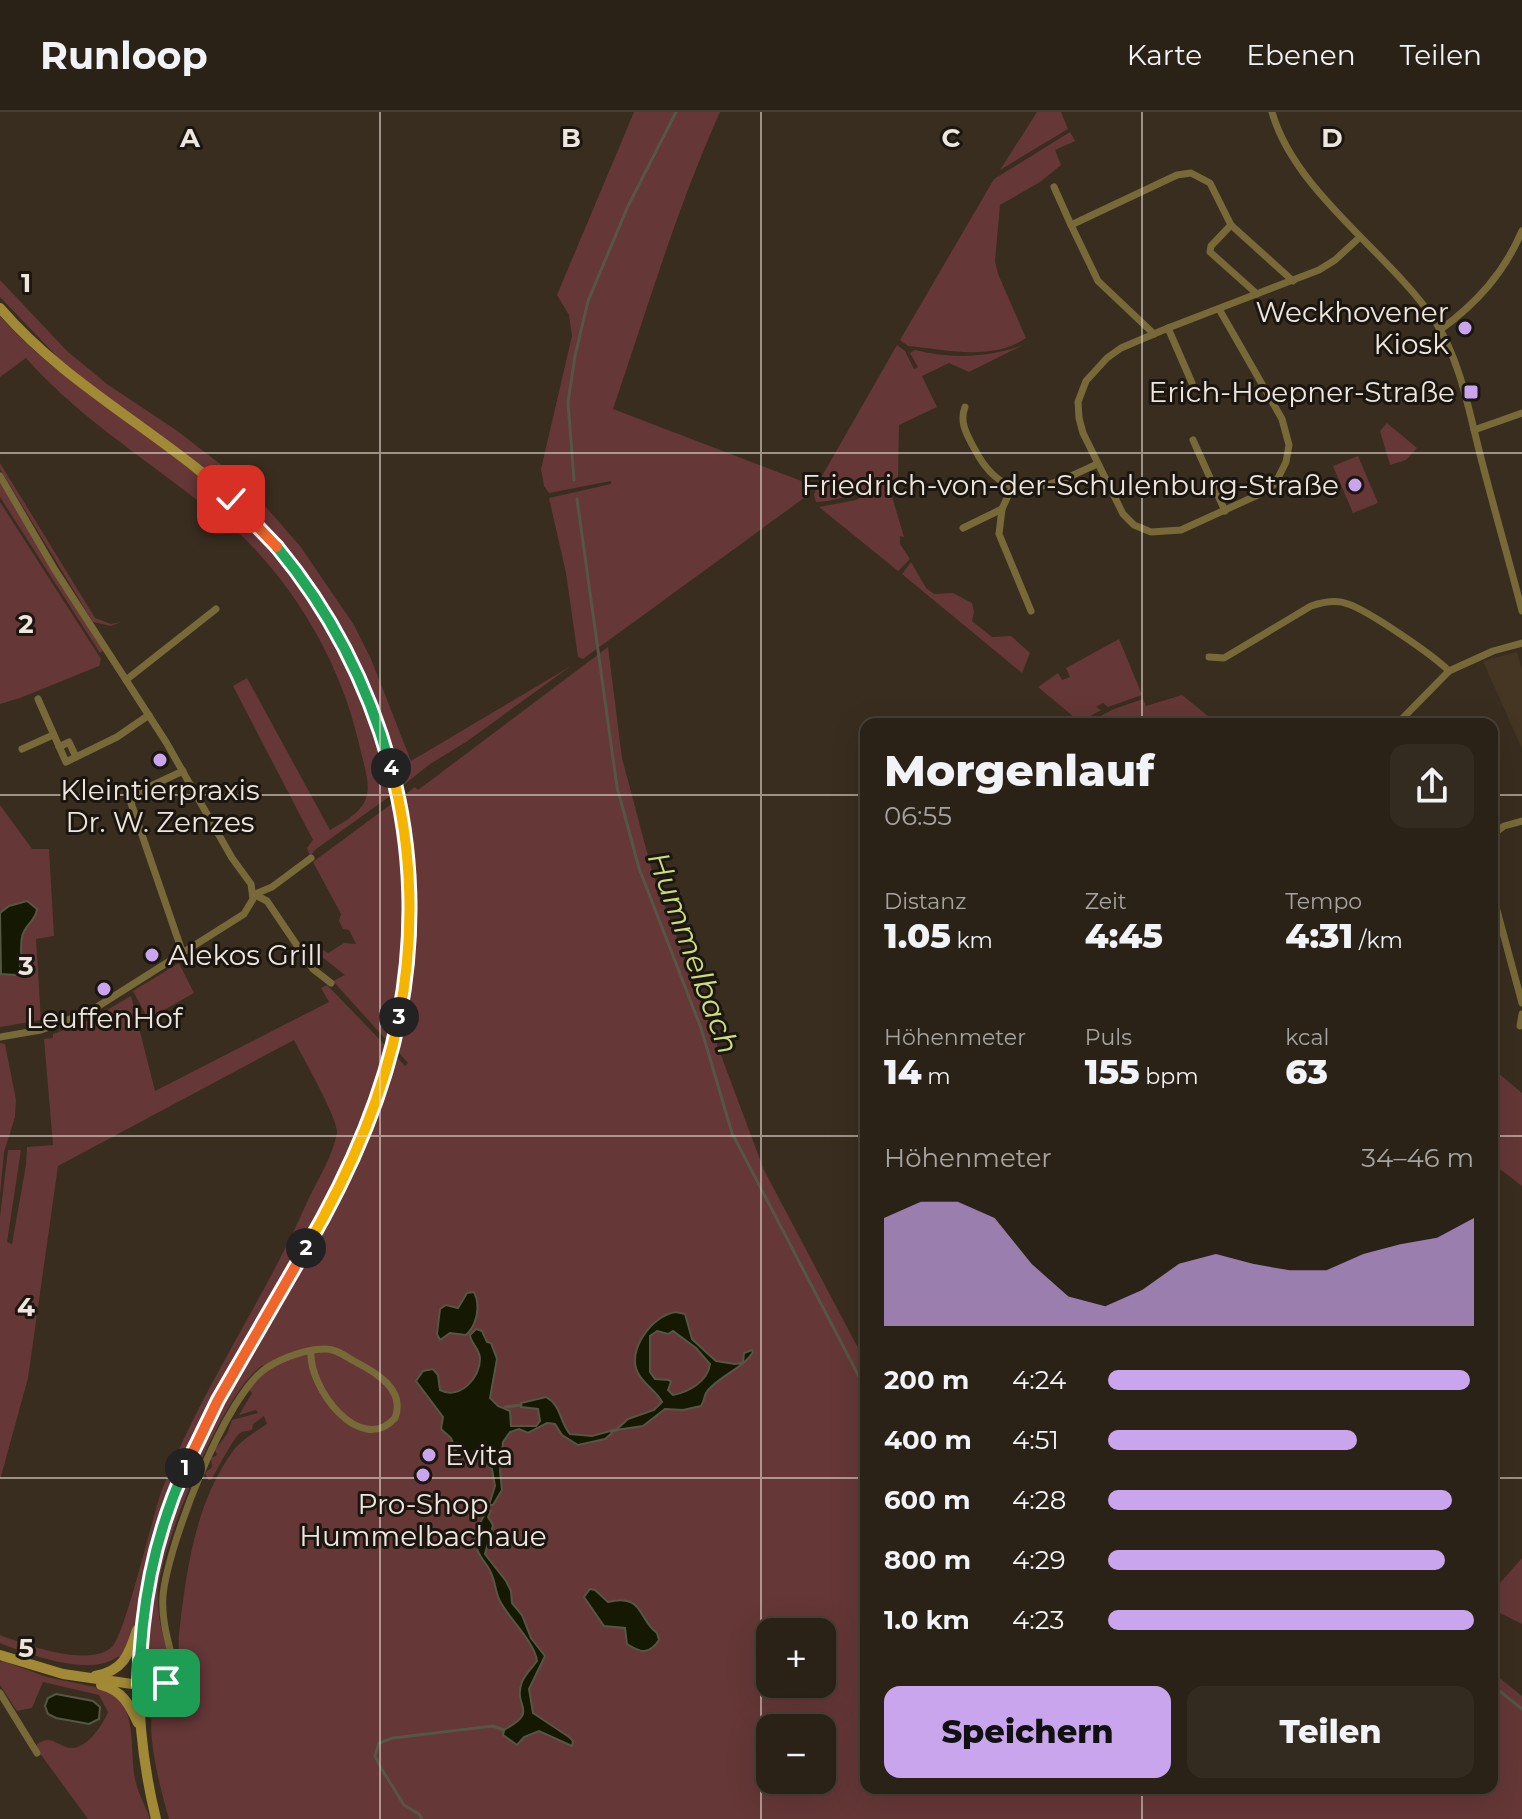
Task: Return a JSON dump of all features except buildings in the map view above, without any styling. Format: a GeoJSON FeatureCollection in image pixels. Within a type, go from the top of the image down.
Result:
{"type":"FeatureCollection","features":[{"type":"Feature","properties":{"kind":"main road"},"geometry":{"type":"LineString","coordinates":[[0,308],[62,368],[219,487],[300,576],[339,638],[367,696],[393,775],[405,844],[409,898],[406,972],[396,1034],[379,1094],[342,1181],[200,1435],[158,1540],[142,1611],[125,1662],[112,1672],[85,1677]]}},
{"type":"Feature","properties":{"kind":"main road"},"geometry":{"type":"LineString","coordinates":[[142,1611],[140,1727],[156,1819]]}},
{"type":"Feature","properties":{"kind":"main road"},"geometry":{"type":"LineString","coordinates":[[0,1655],[35,1667],[139,1685]]}},
{"type":"Feature","properties":{"kind":"main road"},"geometry":{"type":"LineString","coordinates":[[85,1677],[119,1692],[140,1727]]}},
{"type":"Feature","properties":{"kind":"street"},"geometry":{"type":"LineString","coordinates":[[1272,112],[1284,140],[1306,173],[1417,298],[1440,330],[1458,370],[1520,593],[1522,611]]}},
{"type":"Feature","properties":{"kind":"street"},"geometry":{"type":"LineString","coordinates":[[1071,225],[1171,178],[1191,173],[1210,183],[1231,225],[1293,281]]}},
{"type":"Feature","properties":{"kind":"street"},"geometry":{"type":"LineString","coordinates":[[1054,187],[1098,281],[1154,334]]}},
{"type":"Feature","properties":{"kind":"street"},"geometry":{"type":"LineString","coordinates":[[1231,225],[1211,246],[1210,252],[1257,294]]}},
{"type":"Feature","properties":{"kind":"street"},"geometry":{"type":"LineString","coordinates":[[1440,330],[1475,301],[1497,277],[1522,231]]}},
{"type":"Feature","properties":{"kind":"street"},"geometry":{"type":"LineString","coordinates":[[1219,309],[1286,428],[1289,445],[1284,468],[1275,484],[1225,511],[1181,530],[1159,533],[1143,530],[1123,514],[1097,464],[1079,418],[1078,402],[1083,387],[1107,358],[1168,328],[1329,265],[1360,237]]}},
{"type":"Feature","properties":{"kind":"street"},"geometry":{"type":"LineString","coordinates":[[1168,328],[1192,383]]}},
{"type":"Feature","properties":{"kind":"street"},"geometry":{"type":"LineString","coordinates":[[965,407],[961,415],[963,424],[981,462],[996,479],[1012,487],[1033,489],[1046,486],[1097,464]]}},
{"type":"Feature","properties":{"kind":"street"},"geometry":{"type":"LineString","coordinates":[[1474,430],[1522,413]]}},
{"type":"Feature","properties":{"kind":"street"},"geometry":{"type":"LineString","coordinates":[[1193,440],[1225,511]]}},
{"type":"Feature","properties":{"kind":"street"},"geometry":{"type":"LineString","coordinates":[[0,476],[55,570],[183,771],[232,858],[249,881],[253,894],[244,914],[89,1012],[41,1030],[0,1037]]}},
{"type":"Feature","properties":{"kind":"street"},"geometry":{"type":"LineString","coordinates":[[1012,487],[1002,509],[1000,539],[1031,611]]}},
{"type":"Feature","properties":{"kind":"street"},"geometry":{"type":"LineString","coordinates":[[963,528],[1002,509]]}},
{"type":"Feature","properties":{"kind":"street"},"geometry":{"type":"LineString","coordinates":[[1209,657],[1224,658],[1300,611],[1335,601],[1359,609],[1436,658],[1449,671]]}},
{"type":"Feature","properties":{"kind":"street"},"geometry":{"type":"LineString","coordinates":[[126,680],[216,609]]}},
{"type":"Feature","properties":{"kind":"street"},"geometry":{"type":"LineString","coordinates":[[1403,718],[1449,671],[1493,651],[1522,643]]}},
{"type":"Feature","properties":{"kind":"street"},"geometry":{"type":"LineString","coordinates":[[38,699],[66,762],[117,737],[149,715]]}},
{"type":"Feature","properties":{"kind":"street"},"geometry":{"type":"LineString","coordinates":[[22,749],[53,735]]}},
{"type":"Feature","properties":{"kind":"street"},"geometry":{"type":"LineString","coordinates":[[182,951],[131,803],[138,792],[183,771]]}},
{"type":"Feature","properties":{"kind":"street"},"geometry":{"type":"LineString","coordinates":[[1498,830],[1522,821]]}},
{"type":"Feature","properties":{"kind":"street"},"geometry":{"type":"LineString","coordinates":[[253,894],[272,887],[311,858]]}},
{"type":"Feature","properties":{"kind":"street"},"geometry":{"type":"LineString","coordinates":[[253,894],[267,901],[313,969],[331,983]]}},
{"type":"Feature","properties":{"kind":"street"},"geometry":{"type":"LineString","coordinates":[[1498,914],[1522,1003]]}},
{"type":"Feature","properties":{"kind":"street"},"geometry":{"type":"LineString","coordinates":[[1520,1026],[1522,1014]]}},
{"type":"Feature","properties":{"kind":"street"},"geometry":{"type":"LineString","coordinates":[[139,1685],[158,1685],[174,1675],[163,1616],[164,1588],[184,1520],[221,1432],[259,1373],[287,1358],[311,1351],[333,1350],[381,1376],[396,1400],[398,1412],[395,1418],[383,1428],[373,1430],[348,1420],[332,1406],[319,1387],[311,1364],[311,1351]]}},
{"type":"Feature","properties":{"kind":"street"},"geometry":{"type":"LineString","coordinates":[[0,1693],[37,1753]]}},
{"type":"Feature","properties":{"kind":"shaded area"},"geometry":{"type":"Polygon","coordinates":[[[634,112],[720,112],[676,222],[613,409],[812,485],[804,498],[583,659],[578,657],[566,573],[549,498],[611,484],[611,481],[549,493],[544,486],[541,469],[572,336],[569,315],[557,295],[634,112]]]}},
{"type":"Feature","properties":{"kind":"shaded area"},"geometry":{"type":"Polygon","coordinates":[[[1037,112],[1061,112],[1068,129],[1000,170],[1037,112]]]}},
{"type":"Feature","properties":{"kind":"shaded area"},"geometry":{"type":"Polygon","coordinates":[[[1070,132],[1075,141],[1055,150],[1061,165],[1040,182],[1000,205],[995,261],[1026,338],[999,350],[984,352],[908,346],[900,340],[994,179],[1070,132]]]}},
{"type":"Feature","properties":{"kind":"shaded area"},"geometry":{"type":"Polygon","coordinates":[[[0,280],[67,351],[107,384],[176,430],[224,467],[265,506],[300,546],[354,625],[371,659],[411,761],[571,666],[400,788],[383,726],[354,657],[278,541],[67,367],[0,297],[0,280]]]}},
{"type":"Feature","properties":{"kind":"shaded area"},"geometry":{"type":"Polygon","coordinates":[[[0,316],[67,378],[190,469],[246,520],[295,578],[336,643],[369,712],[393,794],[310,856],[307,848],[313,840],[233,686],[247,678],[330,830],[346,820],[364,803],[368,783],[351,713],[316,633],[284,584],[246,540],[80,410],[26,358],[0,377],[0,316]]]}},
{"type":"Feature","properties":{"kind":"shaded area"},"geometry":{"type":"Polygon","coordinates":[[[897,345],[905,351],[914,369],[918,367],[910,353],[915,350],[969,356],[996,353],[1023,345],[969,372],[949,363],[922,376],[937,407],[899,425],[898,477],[888,483],[904,537],[900,536],[900,544],[910,559],[898,571],[819,507],[856,500],[872,492],[871,488],[816,502],[814,495],[897,345]]]}},
{"type":"Feature","properties":{"kind":"shaded area"},"geometry":{"type":"Polygon","coordinates":[[[1387,423],[1417,448],[1406,460],[1390,465],[1380,431],[1387,423]]]}},
{"type":"Feature","properties":{"kind":"shaded area","name":"Friedrich-von-der-Schulenburg-Straße"},"geometry":{"type":"Polygon","coordinates":[[[1358,456],[1378,503],[1353,513],[1333,466],[1358,456]]]}},
{"type":"Feature","properties":{"kind":"shaded area"},"geometry":{"type":"Polygon","coordinates":[[[0,463],[95,618],[111,624],[121,622],[111,626],[93,622],[0,469],[0,463]]]}},
{"type":"Feature","properties":{"kind":"shaded area"},"geometry":{"type":"Polygon","coordinates":[[[0,483],[103,651],[100,653],[0,497],[0,483]]]}},
{"type":"Feature","properties":{"kind":"shaded area"},"geometry":{"type":"Polygon","coordinates":[[[0,502],[101,659],[99,666],[0,704],[0,502]]]}},
{"type":"Feature","properties":{"kind":"shaded area"},"geometry":{"type":"Polygon","coordinates":[[[911,562],[926,588],[934,594],[953,593],[972,603],[972,621],[992,637],[1011,636],[1030,653],[1022,673],[902,574],[911,562]]]}},
{"type":"Feature","properties":{"kind":"shaded area"},"geometry":{"type":"Polygon","coordinates":[[[1119,639],[1142,695],[1108,707],[1103,703],[1096,707],[1101,710],[1087,718],[1075,718],[1038,687],[1058,673],[1062,680],[1070,677],[1066,668],[1119,639]]]}},
{"type":"Feature","properties":{"kind":"shaded area"},"geometry":{"type":"Polygon","coordinates":[[[608,647],[622,758],[652,871],[764,1170],[860,1352],[860,1794],[1498,1794],[1498,1677],[1522,1696],[1522,1819],[169,1819],[154,1758],[153,1709],[156,1696],[172,1687],[178,1677],[185,1587],[201,1515],[220,1471],[236,1447],[267,1424],[264,1416],[253,1424],[252,1430],[241,1432],[211,1480],[205,1473],[212,1467],[211,1458],[217,1455],[215,1450],[227,1434],[232,1420],[258,1413],[256,1410],[239,1415],[252,1393],[249,1390],[266,1371],[263,1365],[247,1380],[213,1435],[182,1505],[158,1592],[160,1622],[168,1652],[162,1658],[146,1663],[148,1601],[163,1541],[179,1495],[231,1386],[312,1245],[388,1079],[395,1055],[405,1066],[408,1063],[396,1050],[407,987],[412,924],[410,860],[402,797],[415,787],[418,790],[608,647]]]}},
{"type":"Feature","properties":{"kind":"shaded area"},"geometry":{"type":"Polygon","coordinates":[[[1517,652],[1522,670],[1522,749],[1483,661],[1517,652]]]}},
{"type":"Feature","properties":{"kind":"shaded area"},"geometry":{"type":"Polygon","coordinates":[[[1182,695],[1211,718],[1097,718],[1143,699],[1146,706],[1182,695]]]}},
{"type":"Feature","properties":{"kind":"shaded area"},"geometry":{"type":"Polygon","coordinates":[[[394,802],[402,862],[404,922],[399,983],[389,1043],[333,981],[345,975],[317,953],[323,950],[328,953],[344,943],[356,944],[349,930],[343,929],[339,921],[341,914],[313,862],[394,802]]]}},
{"type":"Feature","properties":{"kind":"shaded area"},"geometry":{"type":"Polygon","coordinates":[[[0,805],[32,849],[49,849],[54,936],[36,939],[41,1020],[0,1027],[0,805]]]}},
{"type":"Feature","properties":{"kind":"shaded area"},"geometry":{"type":"Polygon","coordinates":[[[27,901],[37,909],[23,933],[20,966],[16,975],[1,974],[0,913],[9,906],[27,901]]]}},
{"type":"Feature","properties":{"kind":"shaded area"},"geometry":{"type":"Polygon","coordinates":[[[179,963],[194,993],[148,1019],[133,991],[179,963]]]}},
{"type":"Feature","properties":{"kind":"shaded area"},"geometry":{"type":"Polygon","coordinates":[[[327,985],[388,1048],[373,1096],[341,1173],[211,1404],[146,1569],[126,1653],[105,1663],[76,1665],[43,1658],[0,1643],[0,1635],[56,1652],[87,1655],[111,1648],[117,1639],[158,1502],[179,1450],[291,1237],[329,1158],[337,1133],[326,1102],[294,1040],[58,1166],[28,1378],[0,1480],[0,1217],[8,1150],[21,1150],[7,1242],[12,1244],[27,1147],[53,1145],[44,1039],[53,1038],[53,1034],[88,1021],[131,996],[155,1091],[329,1002],[321,988],[327,985]]]}},
{"type":"Feature","properties":{"kind":"shaded area"},"geometry":{"type":"Polygon","coordinates":[[[0,1043],[5,1044],[16,1100],[15,1117],[4,1152],[0,1195],[0,1043]]]}},
{"type":"Feature","properties":{"kind":"shaded area"},"geometry":{"type":"Polygon","coordinates":[[[1498,1073],[1522,1093],[1522,1186],[1498,1168],[1498,1073]]]}},
{"type":"Feature","properties":{"kind":"shaded area"},"geometry":{"type":"Polygon","coordinates":[[[474,1292],[477,1309],[470,1331],[466,1335],[450,1333],[440,1340],[437,1334],[440,1309],[446,1305],[458,1308],[467,1293],[474,1292]]]}},
{"type":"Feature","properties":{"kind":"shaded area"},"geometry":{"type":"Polygon","coordinates":[[[676,1312],[685,1314],[692,1339],[716,1361],[743,1363],[710,1388],[701,1406],[683,1410],[665,1409],[643,1426],[616,1430],[628,1419],[654,1410],[662,1402],[638,1373],[635,1364],[638,1345],[650,1327],[667,1315],[676,1312]],[[657,1331],[650,1336],[650,1372],[655,1379],[671,1382],[668,1390],[673,1395],[697,1385],[706,1376],[710,1364],[696,1348],[673,1331],[668,1334],[657,1331]]]}},
{"type":"Feature","properties":{"kind":"shaded area"},"geometry":{"type":"Polygon","coordinates":[[[476,1329],[482,1331],[487,1342],[491,1343],[497,1359],[490,1398],[510,1411],[511,1426],[536,1426],[540,1421],[538,1409],[521,1407],[521,1403],[546,1397],[558,1409],[570,1434],[592,1436],[612,1433],[605,1439],[578,1445],[562,1435],[555,1424],[547,1423],[528,1433],[519,1429],[510,1432],[503,1442],[502,1490],[493,1505],[489,1505],[495,1486],[492,1469],[479,1459],[458,1456],[451,1438],[441,1429],[443,1417],[416,1381],[423,1371],[433,1369],[438,1375],[440,1390],[455,1392],[468,1385],[479,1366],[480,1355],[470,1335],[476,1329]]]}},
{"type":"Feature","properties":{"kind":"shaded area"},"geometry":{"type":"Polygon","coordinates":[[[753,1352],[748,1358],[743,1363],[744,1353],[753,1352]]]}},
{"type":"Feature","properties":{"kind":"shaded area"},"geometry":{"type":"Polygon","coordinates":[[[487,1510],[491,1511],[488,1517],[493,1525],[485,1554],[506,1581],[512,1603],[545,1656],[529,1689],[533,1713],[569,1737],[573,1741],[572,1746],[539,1731],[524,1737],[517,1745],[503,1735],[504,1730],[523,1713],[520,1698],[522,1682],[537,1661],[527,1639],[501,1603],[494,1580],[476,1545],[476,1533],[487,1510]]]}},
{"type":"Feature","properties":{"kind":"shaded area"},"geometry":{"type":"Polygon","coordinates":[[[1522,1558],[1522,1624],[1498,1612],[1498,1585],[1522,1558]]]}},
{"type":"Feature","properties":{"kind":"shaded area"},"geometry":{"type":"Polygon","coordinates":[[[590,1589],[608,1602],[620,1600],[634,1604],[659,1640],[644,1651],[627,1644],[625,1628],[604,1626],[584,1597],[590,1589]]]}},
{"type":"Feature","properties":{"kind":"shaded area"},"geometry":{"type":"Polygon","coordinates":[[[0,1662],[47,1677],[109,1690],[119,1698],[129,1720],[136,1783],[150,1819],[88,1819],[36,1748],[45,1740],[73,1748],[86,1743],[108,1712],[99,1695],[43,1682],[32,1708],[17,1711],[0,1685],[0,1662]]]}},
{"type":"Feature","properties":{"kind":"shaded area"},"geometry":{"type":"Polygon","coordinates":[[[56,1694],[93,1701],[100,1707],[99,1719],[89,1724],[48,1714],[45,1706],[48,1698],[56,1694]]]}},
{"type":"Feature","properties":{"kind":"waterway","name":"Hummelbach"},"geometry":{"type":"LineString","coordinates":[[574,480],[568,402],[588,301],[628,206],[676,112]]}},
{"type":"Feature","properties":{"kind":"waterway","name":"Hummelbach"},"geometry":{"type":"LineString","coordinates":[[577,499],[617,787],[639,868],[701,1028],[732,1133],[860,1378]]}},
{"type":"Feature","properties":{"kind":"waterway"},"geometry":{"type":"LineString","coordinates":[[505,1407],[521,1405]]}},
{"type":"Feature","properties":{"kind":"waterway"},"geometry":{"type":"LineString","coordinates":[[611,1431],[616,1430]]}},
{"type":"Feature","properties":{"kind":"waterway","name":"Hummelbach"},"geometry":{"type":"LineString","coordinates":[[1498,1690],[1522,1709]]}},
{"type":"Feature","properties":{"kind":"waterway"},"geometry":{"type":"LineString","coordinates":[[422,1819],[404,1805],[381,1768],[375,1756],[379,1743],[393,1738],[493,1726],[504,1730]]}},
{"type":"Feature","properties":{"kind":"place","name":"Weckhovener Kiosk"},"geometry":{"type":"Point","coordinates":[1465,328]}},
{"type":"Feature","properties":{"kind":"place","name":"Erich-Hoepner-Straße"},"geometry":{"type":"Point","coordinates":[1471,392]}},
{"type":"Feature","properties":{"kind":"place","name":"Friedrich-von-der-Schulenburg-Straße"},"geometry":{"type":"Point","coordinates":[1355,485]}},
{"type":"Feature","properties":{"kind":"place","name":"Kleintierpraxis Dr. W. Zenzes"},"geometry":{"type":"Point","coordinates":[160,760]}},
{"type":"Feature","properties":{"kind":"place","name":"Alekos Grill"},"geometry":{"type":"Point","coordinates":[152,955]}},
{"type":"Feature","properties":{"kind":"place","name":"LeuffenHof"},"geometry":{"type":"Point","coordinates":[104,989]}},
{"type":"Feature","properties":{"kind":"place","name":"Evita"},"geometry":{"type":"Point","coordinates":[429,1455]}},
{"type":"Feature","properties":{"kind":"place","name":"Pro-Shop Hummelbachaue"},"geometry":{"type":"Point","coordinates":[423,1475]}},
{"type":"Feature","properties":{"kind":"route"},"geometry":{"type":"LineString","coordinates":[[166,1683],[139,1685],[142,1611],[158,1540],[200,1435],[312,1238],[359,1146],[379,1094],[393,1044],[408,950],[408,871],[401,814],[393,775],[367,696],[339,638],[300,576],[266,534],[231,499]]}}]}
